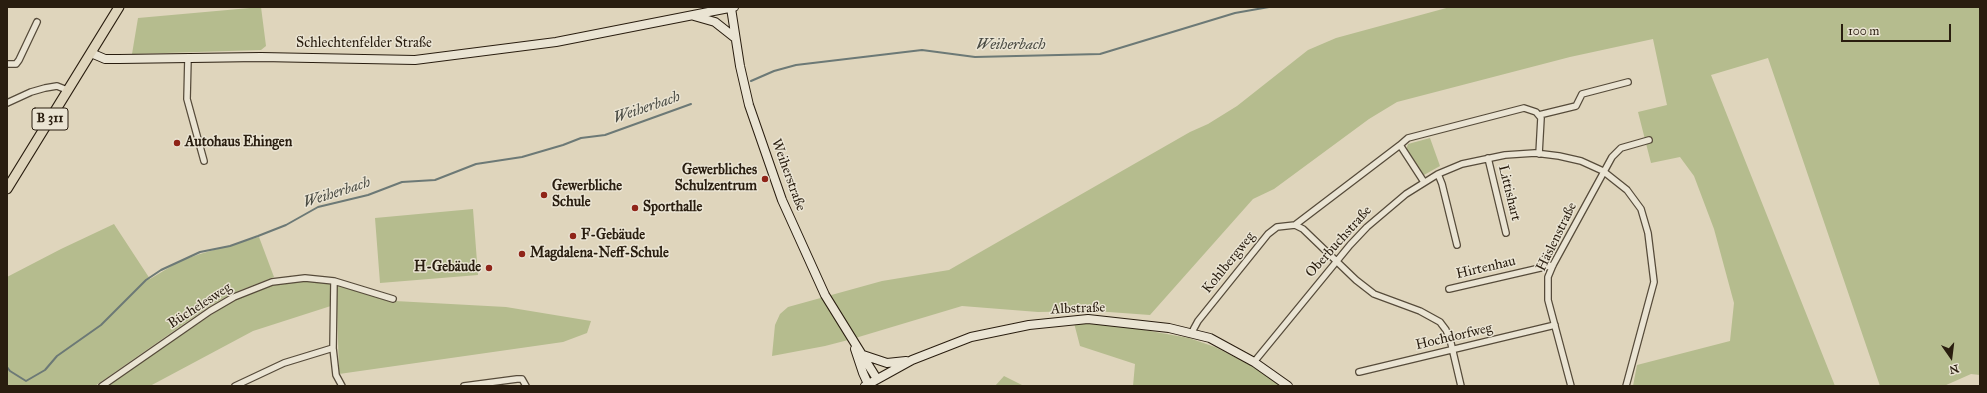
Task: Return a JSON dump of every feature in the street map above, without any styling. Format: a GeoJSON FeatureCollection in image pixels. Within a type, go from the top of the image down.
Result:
{"type":"FeatureCollection","features":[{"type":"Feature","properties":{"kind":"main road","name":"B 311"},"geometry":{"type":"LineString","coordinates":[[7,189],[119,7]]}},
{"type":"Feature","properties":{"kind":"street","name":"Schlechtenfelder Straße"},"geometry":{"type":"LineString","coordinates":[[91,53],[105,59],[119,60],[261,57],[415,60],[556,42],[732,7]]}},
{"type":"Feature","properties":{"kind":"street","name":"Weiherstraße"},"geometry":{"type":"LineString","coordinates":[[732,7],[734,36],[749,105],[782,200],[825,295],[876,379]]}},
{"type":"Feature","properties":{"kind":"street"},"geometry":{"type":"LineString","coordinates":[[688,16],[699,17],[715,22],[734,36]]}},
{"type":"Feature","properties":{"kind":"street"},"geometry":{"type":"LineString","coordinates":[[7,64],[16,64],[19,60],[37,22]]}},
{"type":"Feature","properties":{"kind":"street"},"geometry":{"type":"LineString","coordinates":[[188,58],[187,98],[204,161]]}},
{"type":"Feature","properties":{"kind":"street"},"geometry":{"type":"LineString","coordinates":[[1539,154],[1541,122],[1539,115],[1576,106],[1582,94],[1628,82]]}},
{"type":"Feature","properties":{"kind":"street"},"geometry":{"type":"LineString","coordinates":[[7,103],[31,92],[45,88],[57,86],[67,90]]}},
{"type":"Feature","properties":{"kind":"street","name":"Kohlbergweg"},"geometry":{"type":"LineString","coordinates":[[1192,332],[1198,321],[1268,234],[1277,227],[1295,225],[1400,146],[1408,138],[1524,108],[1539,115]]}},
{"type":"Feature","properties":{"kind":"street"},"geometry":{"type":"LineString","coordinates":[[1603,171],[1612,157],[1621,148],[1649,140]]}},
{"type":"Feature","properties":{"kind":"street"},"geometry":{"type":"LineString","coordinates":[[1400,146],[1424,182]]}},
{"type":"Feature","properties":{"kind":"street","name":"Oberbuchstraße"},"geometry":{"type":"LineString","coordinates":[[1254,362],[1336,262],[1372,222],[1424,182],[1438,174],[1462,164],[1514,154],[1539,154],[1581,161],[1603,171],[1627,190],[1641,208],[1648,233],[1653,271],[1652,294],[1626,386]]}},
{"type":"Feature","properties":{"kind":"street","name":"Littishart"},"geometry":{"type":"LineString","coordinates":[[1488,158],[1506,234]]}},
{"type":"Feature","properties":{"kind":"street","name":"Häslenstraße"},"geometry":{"type":"LineString","coordinates":[[1571,386],[1547,294],[1548,277],[1603,171]]}},
{"type":"Feature","properties":{"kind":"street"},"geometry":{"type":"LineString","coordinates":[[1438,174],[1458,245]]}},
{"type":"Feature","properties":{"kind":"street"},"geometry":{"type":"LineString","coordinates":[[1295,225],[1303,229],[1336,262],[1374,294],[1420,311],[1440,322],[1446,330],[1453,350],[1461,386]]}},
{"type":"Feature","properties":{"kind":"street","name":"Hirtenhau"},"geometry":{"type":"LineString","coordinates":[[1449,290],[1553,265]]}},
{"type":"Feature","properties":{"kind":"street","name":"Büchelesweg"},"geometry":{"type":"LineString","coordinates":[[102,386],[234,296],[272,282],[305,278],[334,281],[393,299]]}},
{"type":"Feature","properties":{"kind":"street"},"geometry":{"type":"LineString","coordinates":[[334,281],[333,348],[336,375],[342,386]]}},
{"type":"Feature","properties":{"kind":"street","name":"Albstraße"},"geometry":{"type":"LineString","coordinates":[[866,385],[912,360],[972,337],[1005,329],[1056,321],[1102,320],[1147,324],[1192,332],[1218,341],[1254,362],[1288,386]]}},
{"type":"Feature","properties":{"kind":"street","name":"Hochdorfweg"},"geometry":{"type":"LineString","coordinates":[[1359,372],[1555,325]]}},
{"type":"Feature","properties":{"kind":"street","name":"Weiherstraße"},"geometry":{"type":"LineString","coordinates":[[852,339],[866,385]]}},
{"type":"Feature","properties":{"kind":"street"},"geometry":{"type":"LineString","coordinates":[[235,386],[284,362],[333,348]]}},
{"type":"Feature","properties":{"kind":"street"},"geometry":{"type":"LineString","coordinates":[[862,355],[887,363],[912,360]]}},
{"type":"Feature","properties":{"kind":"street"},"geometry":{"type":"LineString","coordinates":[[464,386],[517,379],[522,379],[526,386]]}},
{"type":"Feature","properties":{"kind":"green space"},"geometry":{"type":"Polygon","coordinates":[[[261,7],[266,46],[261,50],[132,54],[138,18],[261,7]]]}},
{"type":"Feature","properties":{"kind":"green space"},"geometry":{"type":"Polygon","coordinates":[[[1450,7],[1980,7],[1980,375],[1971,374],[1944,386],[1880,386],[1768,58],[1711,75],[1835,386],[1633,386],[1637,365],[1730,341],[1734,303],[1714,229],[1694,176],[1680,157],[1651,163],[1638,112],[1667,105],[1653,39],[1570,57],[1397,102],[1369,119],[1274,189],[1253,199],[1150,315],[1095,311],[1038,312],[962,306],[852,339],[825,346],[772,356],[775,325],[780,314],[788,307],[882,281],[949,270],[1190,132],[1208,124],[1237,106],[1308,50],[1336,38],[1450,7]]]}},
{"type":"Feature","properties":{"kind":"green space"},"geometry":{"type":"Polygon","coordinates":[[[1430,138],[1440,166],[1424,175],[1406,150],[1408,144],[1430,138]]]}},
{"type":"Feature","properties":{"kind":"green space"},"geometry":{"type":"Polygon","coordinates":[[[473,209],[478,275],[380,283],[375,218],[473,209]]]}},
{"type":"Feature","properties":{"kind":"green space"},"geometry":{"type":"Polygon","coordinates":[[[114,224],[150,279],[180,261],[259,237],[274,277],[233,293],[208,307],[95,386],[7,386],[7,277],[114,224]]]}},
{"type":"Feature","properties":{"kind":"green space"},"geometry":{"type":"Polygon","coordinates":[[[305,280],[337,284],[395,301],[506,307],[591,321],[587,333],[563,342],[339,374],[337,304],[253,331],[150,386],[106,386],[235,299],[273,285],[305,280]]]}},
{"type":"Feature","properties":{"kind":"green space"},"geometry":{"type":"Polygon","coordinates":[[[1074,323],[1122,326],[1189,338],[1215,347],[1250,365],[1281,386],[1133,386],[1135,364],[1080,346],[1074,323]]]}},
{"type":"Feature","properties":{"kind":"green space"},"geometry":{"type":"Polygon","coordinates":[[[1004,376],[1024,386],[995,386],[1004,376]]]}},
{"type":"Feature","properties":{"kind":"waterway","name":"Weiherbach"},"geometry":{"type":"LineString","coordinates":[[751,81],[774,71],[796,65],[922,50],[975,57],[1100,54],[1235,13],[1269,7]]}},
{"type":"Feature","properties":{"kind":"waterway","name":"Weiherbach"},"geometry":{"type":"LineString","coordinates":[[7,367],[10,371],[26,381],[45,370],[57,356],[101,325],[146,280],[161,270],[200,252],[230,246],[258,236],[286,225],[318,207],[368,195],[402,182],[435,180],[476,164],[522,157],[581,138],[605,135],[691,104]]}},
{"type":"Feature","properties":{"kind":"place","name":"Autohaus Ehingen"},"geometry":{"type":"Point","coordinates":[177,143]}},
{"type":"Feature","properties":{"kind":"place","name":"Gewerbliches Schulzentrum"},"geometry":{"type":"Point","coordinates":[765,179]}},
{"type":"Feature","properties":{"kind":"place","name":"Gewerbliche Schule"},"geometry":{"type":"Point","coordinates":[544,195]}},
{"type":"Feature","properties":{"kind":"place","name":"Sporthalle"},"geometry":{"type":"Point","coordinates":[635,208]}},
{"type":"Feature","properties":{"kind":"place","name":"F-Gebäude"},"geometry":{"type":"Point","coordinates":[573,236]}},
{"type":"Feature","properties":{"kind":"place","name":"Magdalena-Neff-Schule"},"geometry":{"type":"Point","coordinates":[522,254]}},
{"type":"Feature","properties":{"kind":"place","name":"H-Gebäude"},"geometry":{"type":"Point","coordinates":[489,268]}}]}
